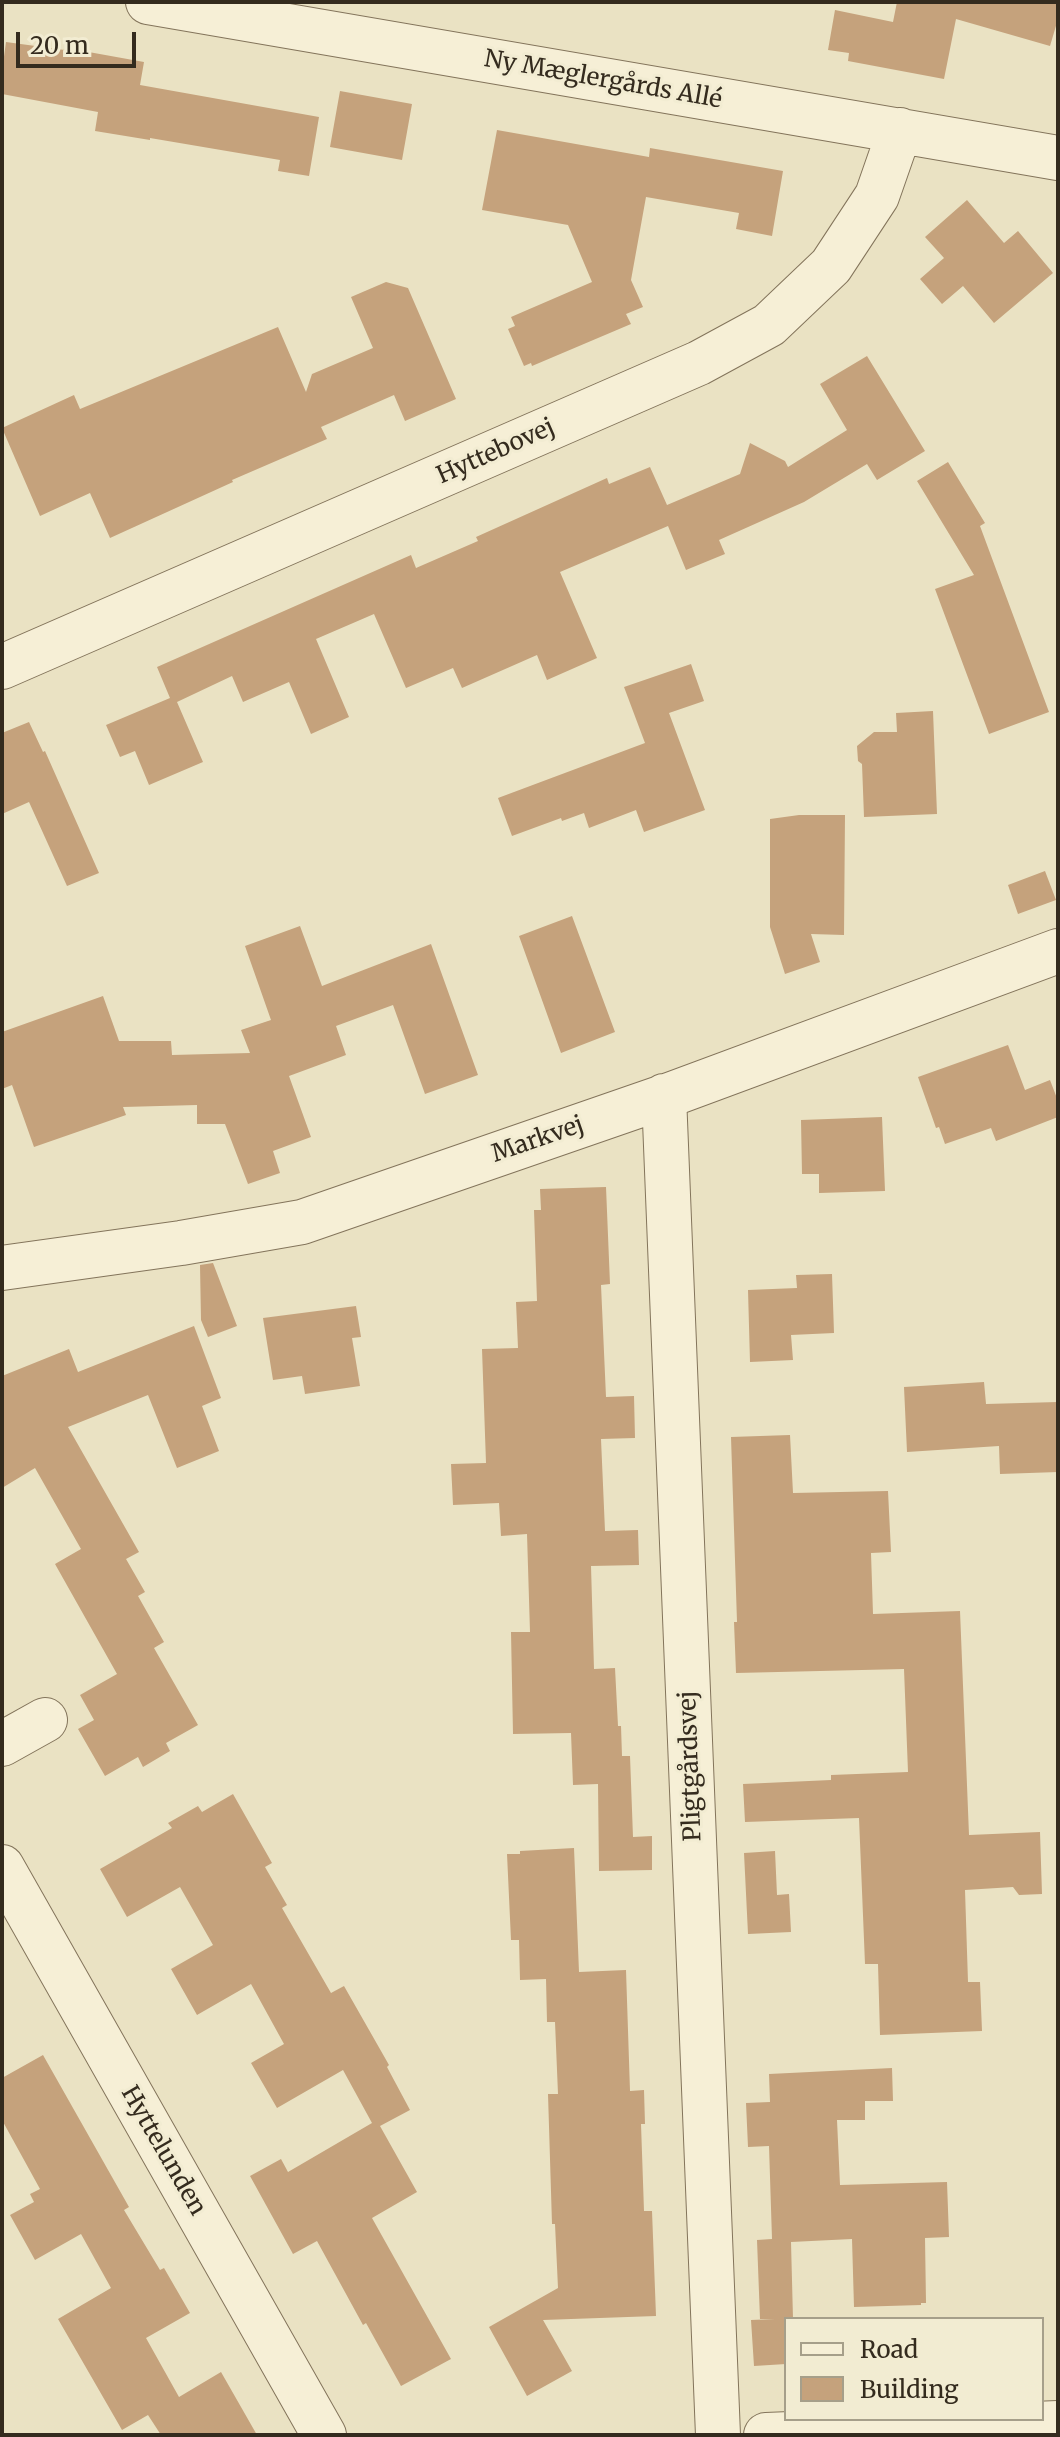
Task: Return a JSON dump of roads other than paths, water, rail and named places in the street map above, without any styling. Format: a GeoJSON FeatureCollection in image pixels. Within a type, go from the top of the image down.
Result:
{"type":"FeatureCollection","features":[{"type":"Feature","properties":{"kind":"street","name":"Ny Mæglergårds Allé"},"geometry":{"type":"LineString","coordinates":[[148,2],[1058,158]]}},
{"type":"Feature","properties":{"kind":"street","name":"Hyttebovej"},"geometry":{"type":"LineString","coordinates":[[2,667],[699,363],[769,325],[831,266],[877,196],[900,130]]}},
{"type":"Feature","properties":{"kind":"street","name":"Markvej"},"geometry":{"type":"LineString","coordinates":[[2,1268],[181,1243],[302,1222],[664,1096],[1058,951]]}},
{"type":"Feature","properties":{"kind":"street","name":"Pligtgårdsvej"},"geometry":{"type":"LineString","coordinates":[[664,1096],[718,2435]]}},
{"type":"Feature","properties":{"kind":"street"},"geometry":{"type":"LineString","coordinates":[[2,1744],[45,1720]]}},
{"type":"Feature","properties":{"kind":"street","name":"Hyttelunden"},"geometry":{"type":"LineString","coordinates":[[2,1867],[324,2435]]}},
{"type":"Feature","properties":{"kind":"street"},"geometry":{"type":"LineString","coordinates":[[766,2435],[1058,2423]]}}]}
